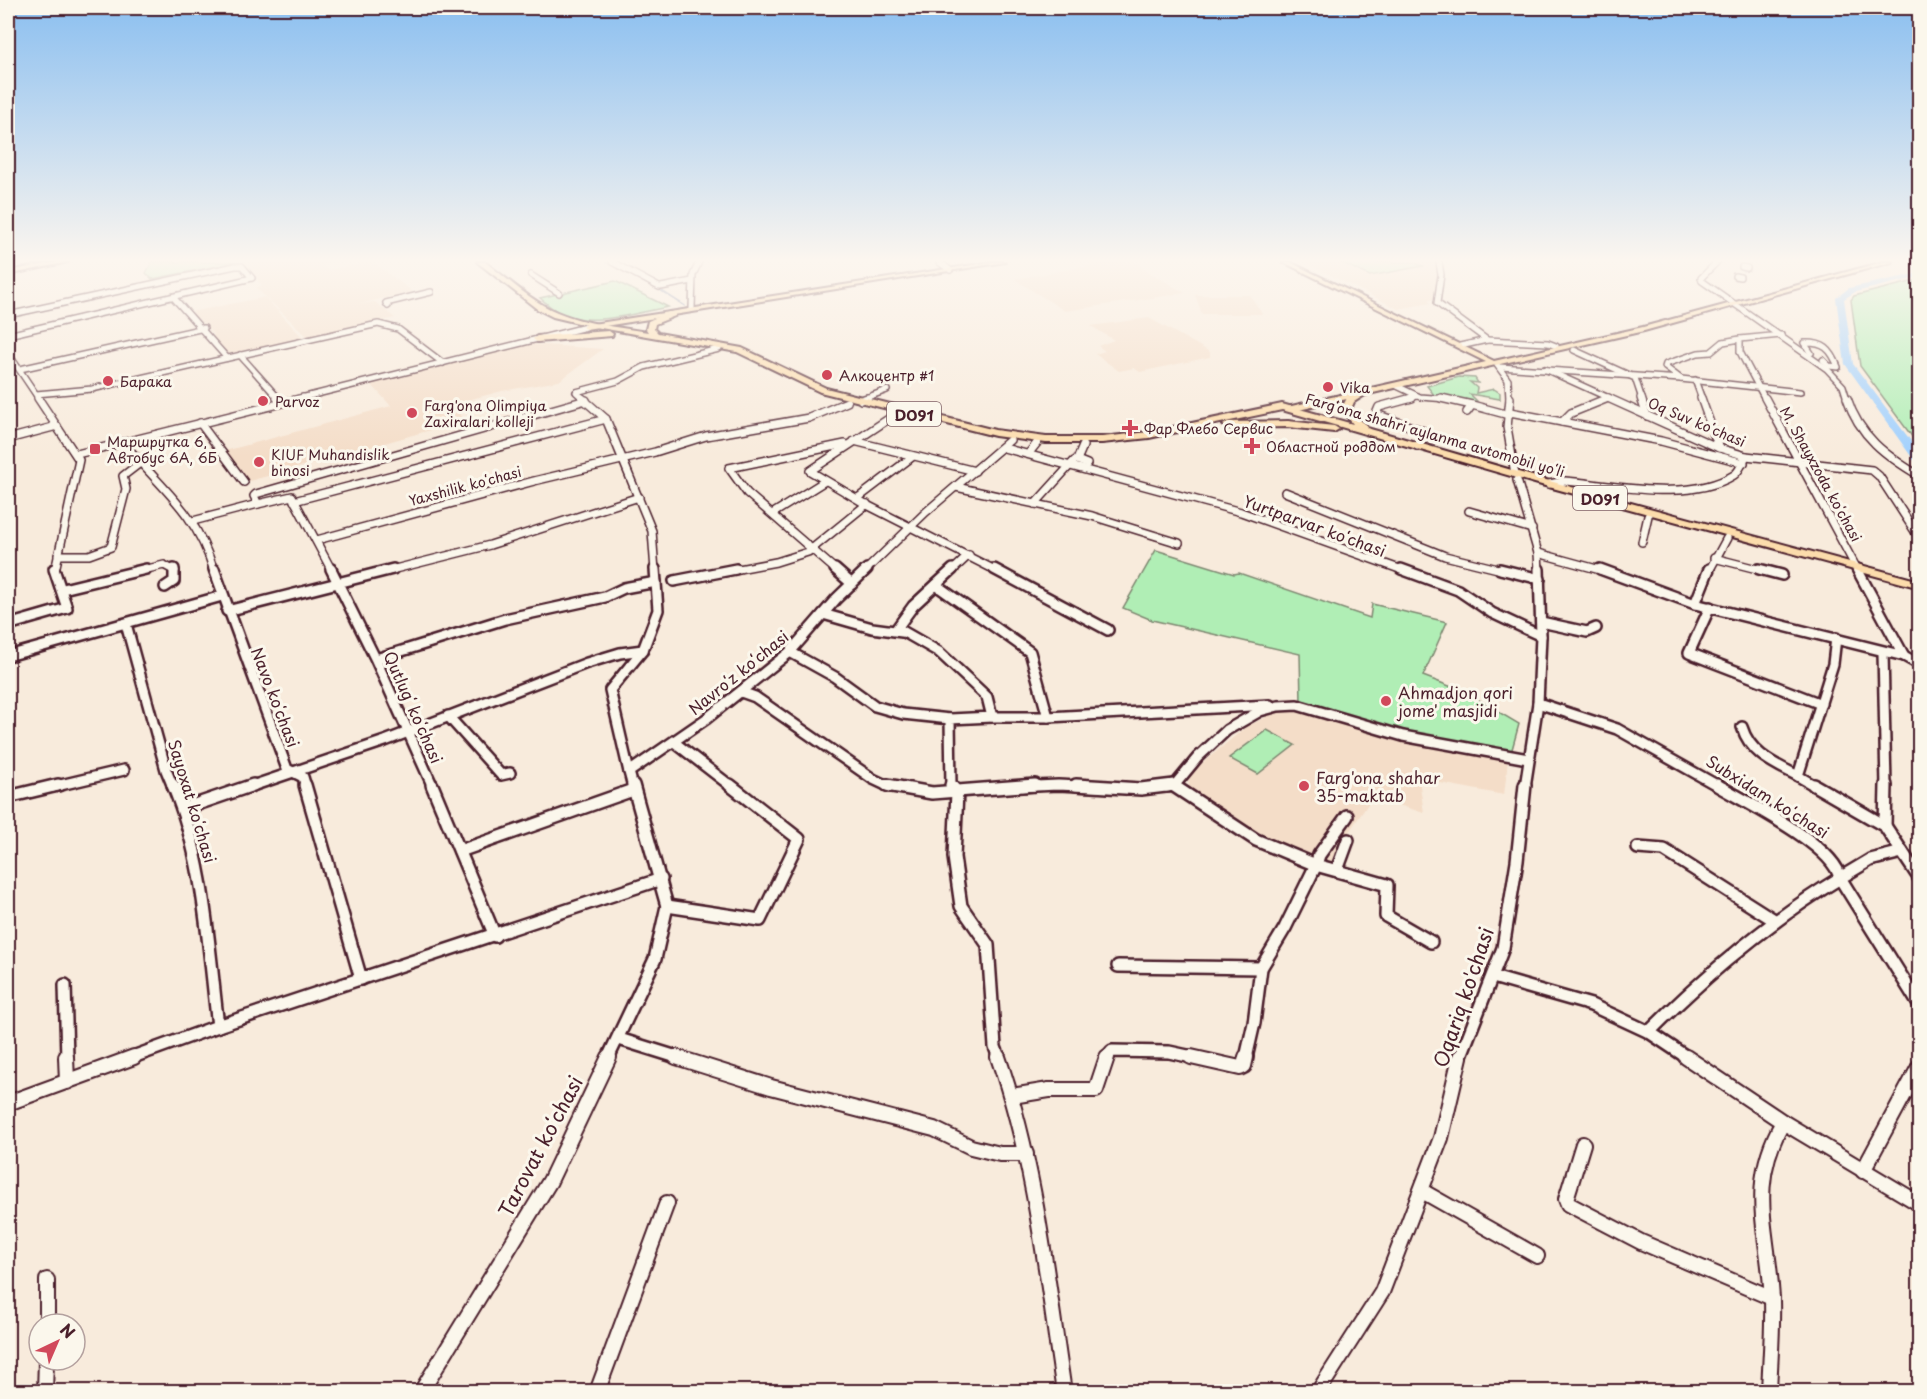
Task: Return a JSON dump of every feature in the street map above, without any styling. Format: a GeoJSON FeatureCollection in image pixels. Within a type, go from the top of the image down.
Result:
{"type":"FeatureCollection","features":[{"type":"Feature","properties":{"kind":"highway"},"geometry":{"type":"LineString","coordinates":[[537,339],[546,327]]}},
{"type":"Feature","properties":{"kind":"highway","name":"Fargʻona shahri aylanma avtomobil yoʻli"},"geometry":{"type":"LineString","coordinates":[[597,327],[718,349],[756,362],[814,392],[1007,444],[1102,440],[1149,435],[1283,409],[1727,538],[1920,585]]}},
{"type":"Feature","properties":{"kind":"highway","name":"Fargʻona shahri aylanma avtomobil yoʻli"},"geometry":{"type":"LineString","coordinates":[[600,327],[655,334],[739,350],[798,380],[861,400],[995,433],[1049,442],[1083,446],[1147,440],[1283,409]]}},
{"type":"Feature","properties":{"kind":"highway"},"geometry":{"type":"LineString","coordinates":[[650,327],[655,334]]}},
{"type":"Feature","properties":{"kind":"highway"},"geometry":{"type":"LineString","coordinates":[[537,339],[587,334],[632,334]]}},
{"type":"Feature","properties":{"kind":"highway"},"geometry":{"type":"LineString","coordinates":[[1363,393],[1350,400],[1346,409],[1353,420],[1375,436]]}},
{"type":"Feature","properties":{"kind":"highway","name":"D091"},"geometry":{"type":"LineString","coordinates":[[1208,427],[1269,424],[1310,426],[1375,436]]}},
{"type":"Feature","properties":{"kind":"highway","name":"Fargʻona shahri aylanma avtomobil yoʻli"},"geometry":{"type":"LineString","coordinates":[[1375,436],[1920,590]]}},
{"type":"Feature","properties":{"kind":"main road"},"geometry":{"type":"LineString","coordinates":[[1420,327],[1495,364]]}},
{"type":"Feature","properties":{"kind":"main road"},"geometry":{"type":"LineString","coordinates":[[1283,409],[1465,366],[1495,364],[1516,355],[1632,327]]}},
{"type":"Feature","properties":{"kind":"main road"},"geometry":{"type":"LineString","coordinates":[[1283,409],[1397,386],[1650,327]]}},
{"type":"Feature","properties":{"kind":"main road"},"geometry":{"type":"LineString","coordinates":[[1461,347],[1488,354],[1516,355]]}},
{"type":"Feature","properties":{"kind":"main road"},"geometry":{"type":"LineString","coordinates":[[1461,347],[1470,357],[1465,366]]}},
{"type":"Feature","properties":{"kind":"street"},"geometry":{"type":"LineString","coordinates":[[8,334],[38,327]]}},
{"type":"Feature","properties":{"kind":"street"},"geometry":{"type":"LineString","coordinates":[[36,394],[92,389],[370,327]]}},
{"type":"Feature","properties":{"kind":"street"},"geometry":{"type":"LineString","coordinates":[[394,327],[443,363]]}},
{"type":"Feature","properties":{"kind":"street"},"geometry":{"type":"LineString","coordinates":[[77,453],[585,327]]}},
{"type":"Feature","properties":{"kind":"street"},"geometry":{"type":"LineString","coordinates":[[1470,327],[1487,340]]}},
{"type":"Feature","properties":{"kind":"street"},"geometry":{"type":"LineString","coordinates":[[1770,327],[1811,355],[1829,366],[1838,367],[1832,348],[1826,345],[1803,343],[1811,355],[1843,386],[1853,417],[1863,433],[1900,464],[1920,476]]}},
{"type":"Feature","properties":{"kind":"street"},"geometry":{"type":"LineString","coordinates":[[20,369],[204,328],[207,336],[227,358]]}},
{"type":"Feature","properties":{"kind":"street"},"geometry":{"type":"LineString","coordinates":[[1681,379],[1665,367],[1666,364],[1698,353],[1710,353],[1723,342],[1780,334]]}},
{"type":"Feature","properties":{"kind":"street","name":"M. Shayxzoda koʻchasi"},"geometry":{"type":"LineString","coordinates":[[1740,339],[1740,352],[1758,387],[1904,656]]}},
{"type":"Feature","properties":{"kind":"street"},"geometry":{"type":"LineString","coordinates":[[1461,347],[1487,340],[1548,343],[1556,346]]}},
{"type":"Feature","properties":{"kind":"street"},"geometry":{"type":"LineString","coordinates":[[674,742],[799,839],[760,920],[667,906],[661,879],[633,790],[610,690],[643,650],[658,610],[652,531],[606,419],[576,392],[618,381],[644,367],[718,349]]}},
{"type":"Feature","properties":{"kind":"street"},"geometry":{"type":"LineString","coordinates":[[1574,350],[1632,376],[1647,416]]}},
{"type":"Feature","properties":{"kind":"street"},"geometry":{"type":"LineString","coordinates":[[8,353],[77,453],[79,460],[54,568],[68,608],[8,625]]}},
{"type":"Feature","properties":{"kind":"street"},"geometry":{"type":"LineString","coordinates":[[240,355],[282,403]]}},
{"type":"Feature","properties":{"kind":"street"},"geometry":{"type":"LineString","coordinates":[[1495,364],[1695,380],[1800,392]]}},
{"type":"Feature","properties":{"kind":"street","name":"Oqariq ko'chasi"},"geometry":{"type":"LineString","coordinates":[[1318,1392],[1382,1292],[1441,1138],[1463,1046],[1503,948],[1517,861],[1528,759],[1538,703],[1541,622],[1538,553],[1516,477],[1507,424],[1512,393],[1495,364]]}},
{"type":"Feature","properties":{"kind":"street","name":"Oq Suv koʻchasi"},"geometry":{"type":"LineString","coordinates":[[1545,369],[1745,460],[1736,474],[1689,490],[1565,481],[1549,484]]}},
{"type":"Feature","properties":{"kind":"street"},"geometry":{"type":"LineString","coordinates":[[1695,380],[1719,448]]}},
{"type":"Feature","properties":{"kind":"street"},"geometry":{"type":"LineString","coordinates":[[1397,386],[1417,396]]}},
{"type":"Feature","properties":{"kind":"street"},"geometry":{"type":"LineString","coordinates":[[861,400],[887,390]]}},
{"type":"Feature","properties":{"kind":"street"},"geometry":{"type":"LineString","coordinates":[[1417,446],[1428,434],[1376,414],[1379,407],[1417,396],[1434,396],[1509,414],[1661,441],[1745,460],[1798,460],[1875,472],[1920,539]]}},
{"type":"Feature","properties":{"kind":"street"},"geometry":{"type":"LineString","coordinates":[[1562,422],[1571,413],[1608,398]]}},
{"type":"Feature","properties":{"kind":"street"},"geometry":{"type":"LineString","coordinates":[[258,504],[254,496],[256,494],[586,400]]}},
{"type":"Feature","properties":{"kind":"street","name":"Yaxshilik koʻchasi"},"geometry":{"type":"LineString","coordinates":[[317,540],[729,431],[809,418],[847,402]]}},
{"type":"Feature","properties":{"kind":"street"},"geometry":{"type":"LineString","coordinates":[[1467,412],[1472,405]]}},
{"type":"Feature","properties":{"kind":"street"},"geometry":{"type":"LineString","coordinates":[[896,414],[810,471],[867,504],[969,555],[1108,630]]}},
{"type":"Feature","properties":{"kind":"street","name":"Yaxshilik koʻchasi"},"geometry":{"type":"LineString","coordinates":[[193,521],[258,504],[293,499],[606,419]]}},
{"type":"Feature","properties":{"kind":"street"},"geometry":{"type":"LineString","coordinates":[[200,423],[244,482]]}},
{"type":"Feature","properties":{"kind":"street"},"geometry":{"type":"LineString","coordinates":[[8,439],[57,426]]}},
{"type":"Feature","properties":{"kind":"street","name":"Navo koʻchasi"},"geometry":{"type":"LineString","coordinates":[[123,442],[140,463],[155,474],[193,521],[210,556],[227,611],[287,770],[303,777],[361,979]]}},
{"type":"Feature","properties":{"kind":"street"},"geometry":{"type":"LineString","coordinates":[[852,584],[747,493],[729,468],[853,442],[912,457],[923,456],[975,471]]}},
{"type":"Feature","properties":{"kind":"street"},"geometry":{"type":"LineString","coordinates":[[1029,453],[1037,443]]}},
{"type":"Feature","properties":{"kind":"street","name":"Yurtparvar koʻchasi"},"geometry":{"type":"LineString","coordinates":[[1007,444],[1029,453],[1241,512],[1458,590],[1492,613],[1541,636]]}},
{"type":"Feature","properties":{"kind":"street","name":"Navroʻz koʻchasi"},"geometry":{"type":"LineString","coordinates":[[629,772],[674,742],[790,652],[852,584],[913,526],[1007,444]]}},
{"type":"Feature","properties":{"kind":"street"},"geometry":{"type":"LineString","coordinates":[[1035,504],[1077,458],[1083,446]]}},
{"type":"Feature","properties":{"kind":"street"},"geometry":{"type":"LineString","coordinates":[[858,498],[912,457]]}},
{"type":"Feature","properties":{"kind":"street"},"geometry":{"type":"LineString","coordinates":[[1077,458],[1079,462],[1217,502],[1241,512]]}},
{"type":"Feature","properties":{"kind":"street"},"geometry":{"type":"LineString","coordinates":[[58,555],[89,555],[111,547],[126,489],[123,476],[140,463]]}},
{"type":"Feature","properties":{"kind":"street"},"geometry":{"type":"LineString","coordinates":[[772,514],[825,481]]}},
{"type":"Feature","properties":{"kind":"street"},"geometry":{"type":"LineString","coordinates":[[957,487],[1092,516],[1179,543]]}},
{"type":"Feature","properties":{"kind":"street"},"geometry":{"type":"LineString","coordinates":[[1285,492],[1445,556],[1540,579]]}},
{"type":"Feature","properties":{"kind":"street"},"geometry":{"type":"LineString","coordinates":[[227,611],[490,545],[639,497]]}},
{"type":"Feature","properties":{"kind":"street","name":"Qutlugʻ koʻchasi"},"geometry":{"type":"LineString","coordinates":[[293,499],[340,582],[410,731],[495,936]]}},
{"type":"Feature","properties":{"kind":"street"},"geometry":{"type":"LineString","coordinates":[[674,581],[776,562],[813,549],[867,504]]}},
{"type":"Feature","properties":{"kind":"street"},"geometry":{"type":"LineString","coordinates":[[1469,511],[1532,529]]}},
{"type":"Feature","properties":{"kind":"street"},"geometry":{"type":"LineString","coordinates":[[1642,542],[1648,516]]}},
{"type":"Feature","properties":{"kind":"street"},"geometry":{"type":"LineString","coordinates":[[1695,604],[1714,558],[1727,538]]}},
{"type":"Feature","properties":{"kind":"street"},"geometry":{"type":"LineString","coordinates":[[1538,553],[1608,572],[1695,604],[1904,656],[1920,664]]}},
{"type":"Feature","properties":{"kind":"street"},"geometry":{"type":"LineString","coordinates":[[902,632],[897,627],[913,606],[969,555]]}},
{"type":"Feature","properties":{"kind":"street"},"geometry":{"type":"LineString","coordinates":[[1714,558],[1782,575]]}},
{"type":"Feature","properties":{"kind":"street"},"geometry":{"type":"LineString","coordinates":[[63,589],[164,565],[174,568],[176,574],[174,581],[165,587]]}},
{"type":"Feature","properties":{"kind":"street"},"geometry":{"type":"LineString","coordinates":[[376,659],[505,619],[605,597],[624,588],[656,582]]}},
{"type":"Feature","properties":{"kind":"street"},"geometry":{"type":"LineString","coordinates":[[936,585],[1030,652],[1048,717]]}},
{"type":"Feature","properties":{"kind":"street"},"geometry":{"type":"LineString","coordinates":[[8,656],[222,596]]}},
{"type":"Feature","properties":{"kind":"street"},"geometry":{"type":"LineString","coordinates":[[1710,608],[1689,653],[1821,704]]}},
{"type":"Feature","properties":{"kind":"street"},"geometry":{"type":"LineString","coordinates":[[823,614],[915,637],[939,652],[987,697],[992,717]]}},
{"type":"Feature","properties":{"kind":"street"},"geometry":{"type":"LineString","coordinates":[[1541,622],[1587,632],[1596,628]]}},
{"type":"Feature","properties":{"kind":"street","name":"Sayoxat koʻchasi"},"geometry":{"type":"LineString","coordinates":[[126,624],[166,770],[183,809],[199,870],[218,1026]]}},
{"type":"Feature","properties":{"kind":"street"},"geometry":{"type":"LineString","coordinates":[[1798,776],[1833,664],[1836,638]]}},
{"type":"Feature","properties":{"kind":"street"},"geometry":{"type":"LineString","coordinates":[[183,809],[296,773],[587,663],[620,653],[643,650]]}},
{"type":"Feature","properties":{"kind":"street"},"geometry":{"type":"LineString","coordinates":[[1883,651],[1881,687],[1888,787],[1885,826]]}},
{"type":"Feature","properties":{"kind":"street"},"geometry":{"type":"LineString","coordinates":[[790,652],[835,677],[875,706],[903,714],[950,719],[1048,717],[1297,705],[1403,736],[1528,759]]}},
{"type":"Feature","properties":{"kind":"street"},"geometry":{"type":"LineString","coordinates":[[741,692],[755,697],[887,788],[957,792],[1043,785],[1147,790],[1174,786],[1256,840],[1316,865],[1387,885],[1386,915],[1431,942]]}},
{"type":"Feature","properties":{"kind":"street","name":"Subxidam koʻchasi"},"geometry":{"type":"LineString","coordinates":[[1538,703],[1607,725],[1680,763],[1817,845],[1828,855],[1840,872],[1840,878],[1920,1006]]}},
{"type":"Feature","properties":{"kind":"street"},"geometry":{"type":"LineString","coordinates":[[1174,786],[1194,759],[1236,724],[1275,705]]}},
{"type":"Feature","properties":{"kind":"street"},"geometry":{"type":"LineString","coordinates":[[448,717],[501,775],[510,773]]}},
{"type":"Feature","properties":{"kind":"street"},"geometry":{"type":"LineString","coordinates":[[950,719],[950,780],[951,788],[957,792]]}},
{"type":"Feature","properties":{"kind":"street"},"geometry":{"type":"LineString","coordinates":[[1743,727],[1748,744],[1762,756],[1885,826],[1920,879]]}},
{"type":"Feature","properties":{"kind":"street"},"geometry":{"type":"LineString","coordinates":[[8,797],[123,770]]}},
{"type":"Feature","properties":{"kind":"street"},"geometry":{"type":"LineString","coordinates":[[460,851],[633,790]]}},
{"type":"Feature","properties":{"kind":"street"},"geometry":{"type":"LineString","coordinates":[[957,792],[954,857],[961,906],[988,945],[995,1047],[1012,1096],[1026,1154],[1064,1392]]}},
{"type":"Feature","properties":{"kind":"street"},"geometry":{"type":"LineString","coordinates":[[1012,1096],[1049,1090],[1096,1090],[1108,1053],[1112,1052],[1169,1052],[1240,1068],[1244,1066],[1254,1023],[1260,968],[1285,928],[1319,855],[1347,816]]}},
{"type":"Feature","properties":{"kind":"street"},"geometry":{"type":"LineString","coordinates":[[1337,870],[1348,840]]}},
{"type":"Feature","properties":{"kind":"street"},"geometry":{"type":"LineString","coordinates":[[1638,848],[1664,850],[1774,920]]}},
{"type":"Feature","properties":{"kind":"street"},"geometry":{"type":"LineString","coordinates":[[1649,1032],[1724,959],[1774,920],[1863,863],[1891,853],[1902,852]]}},
{"type":"Feature","properties":{"kind":"street"},"geometry":{"type":"LineString","coordinates":[[8,1103],[218,1026],[495,936],[661,879]]}},
{"type":"Feature","properties":{"kind":"street","name":"Tarovat koʻchasi"},"geometry":{"type":"LineString","coordinates":[[421,1392],[550,1181],[655,959],[667,906]]}},
{"type":"Feature","properties":{"kind":"street"},"geometry":{"type":"LineString","coordinates":[[1118,966],[1260,968]]}},
{"type":"Feature","properties":{"kind":"street"},"geometry":{"type":"LineString","coordinates":[[1493,977],[1590,1005],[1649,1032],[1783,1122],[1920,1204]]}},
{"type":"Feature","properties":{"kind":"street"},"geometry":{"type":"LineString","coordinates":[[65,985],[67,1082]]}},
{"type":"Feature","properties":{"kind":"street"},"geometry":{"type":"LineString","coordinates":[[619,1039],[771,1087],[934,1129],[971,1147],[1000,1154],[1026,1154]]}},
{"type":"Feature","properties":{"kind":"street"},"geometry":{"type":"LineString","coordinates":[[1863,1171],[1920,1065]]}},
{"type":"Feature","properties":{"kind":"street"},"geometry":{"type":"LineString","coordinates":[[1769,1392],[1772,1298],[1762,1233],[1761,1199],[1766,1151],[1771,1138],[1783,1122]]}},
{"type":"Feature","properties":{"kind":"street"},"geometry":{"type":"LineString","coordinates":[[1583,1144],[1566,1199],[1568,1204],[1641,1242],[1772,1298]]}},
{"type":"Feature","properties":{"kind":"street"},"geometry":{"type":"LineString","coordinates":[[1422,1191],[1537,1256]]}},
{"type":"Feature","properties":{"kind":"street"},"geometry":{"type":"LineString","coordinates":[[597,1392],[667,1203]]}},
{"type":"Feature","properties":{"kind":"street"},"geometry":{"type":"LineString","coordinates":[[46,1312],[47,1280]]}},
{"type":"Feature","properties":{"kind":"street"},"geometry":{"type":"LineString","coordinates":[[45,1392],[46,1372]]}},
{"type":"Feature","properties":{"kind":"shaded area"},"geometry":{"type":"Polygon","coordinates":[[[206,327],[293,327],[305,340],[228,355],[212,338],[214,335],[206,327]]]}},
{"type":"Feature","properties":{"kind":"shaded area"},"geometry":{"type":"Polygon","coordinates":[[[298,327],[355,327],[309,338],[298,327]]]}},
{"type":"Feature","properties":{"kind":"shaded area"},"geometry":{"type":"Polygon","coordinates":[[[1093,327],[1166,327],[1210,352],[1210,357],[1140,372],[1134,368],[1119,371],[1095,354],[1105,351],[1098,346],[1114,340],[1093,327]]]}},
{"type":"Feature","properties":{"kind":"shaded area","name":"Farg'ona Olimpiya Zaxiralari kolleji"},"geometry":{"type":"Polygon","coordinates":[[[529,344],[603,349],[559,381],[502,391],[449,405],[466,420],[246,482],[221,452],[391,406],[371,384],[529,344]]]}},
{"type":"Feature","properties":{"kind":"shaded area","name":"Farg'ona shahar 35-maktab"},"geometry":{"type":"Polygon","coordinates":[[[1295,708],[1394,738],[1508,760],[1504,795],[1419,779],[1424,813],[1373,797],[1346,836],[1334,863],[1304,856],[1257,833],[1189,788],[1188,775],[1246,727],[1281,710],[1295,708]]]}},
{"type":"Feature","properties":{"kind":"green space"},"geometry":{"type":"Polygon","coordinates":[[[1855,327],[1920,327],[1919,446],[1860,366],[1855,327]]]}},
{"type":"Feature","properties":{"kind":"green space"},"geometry":{"type":"Polygon","coordinates":[[[1459,377],[1475,378],[1478,383],[1470,382],[1477,388],[1476,393],[1494,389],[1500,393],[1500,399],[1470,394],[1477,401],[1471,404],[1435,396],[1427,386],[1459,377]]]}},
{"type":"Feature","properties":{"kind":"green space"},"geometry":{"type":"Polygon","coordinates":[[[1156,550],[1234,574],[1239,573],[1370,618],[1372,604],[1447,622],[1423,676],[1465,692],[1519,724],[1511,753],[1391,731],[1301,702],[1300,654],[1152,620],[1123,608],[1156,550]]]}},
{"type":"Feature","properties":{"kind":"green space"},"geometry":{"type":"Polygon","coordinates":[[[1267,730],[1295,745],[1258,774],[1229,758],[1267,730]]]}},
{"type":"Feature","properties":{"kind":"waterway"},"geometry":{"type":"LineString","coordinates":[[1844,327],[1849,364],[1920,461]]}},
{"type":"Feature","properties":{"kind":"place","name":"Алкоцентр #1"},"geometry":{"type":"Point","coordinates":[827,375]}},
{"type":"Feature","properties":{"kind":"place","name":"Барака"},"geometry":{"type":"Point","coordinates":[108,381]}},
{"type":"Feature","properties":{"kind":"place","name":"Vika"},"geometry":{"type":"Point","coordinates":[1328,387]}},
{"type":"Feature","properties":{"kind":"place","name":"Parvoz"},"geometry":{"type":"Point","coordinates":[263,401]}},
{"type":"Feature","properties":{"kind":"place","name":"Farg'ona Olimpiya Zaxiralari kolleji"},"geometry":{"type":"Point","coordinates":[412,413]}},
{"type":"Feature","properties":{"kind":"place","name":"Фар Флебо Сервис"},"geometry":{"type":"Point","coordinates":[1130,428]}},
{"type":"Feature","properties":{"kind":"place","name":"Областной роддом"},"geometry":{"type":"Point","coordinates":[1252,446]}},
{"type":"Feature","properties":{"kind":"place","name":"Маршрутка 6, Автобус 6А, 6Б"},"geometry":{"type":"Point","coordinates":[95,449]}},
{"type":"Feature","properties":{"kind":"place","name":"KIUF Muhandislik binosi"},"geometry":{"type":"Point","coordinates":[259,462]}},
{"type":"Feature","properties":{"kind":"place","name":"Ahmadjon qori jome' masjidi"},"geometry":{"type":"Point","coordinates":[1386,701]}},
{"type":"Feature","properties":{"kind":"place","name":"Farg'ona shahar 35-maktab"},"geometry":{"type":"Point","coordinates":[1304,786]}}]}
